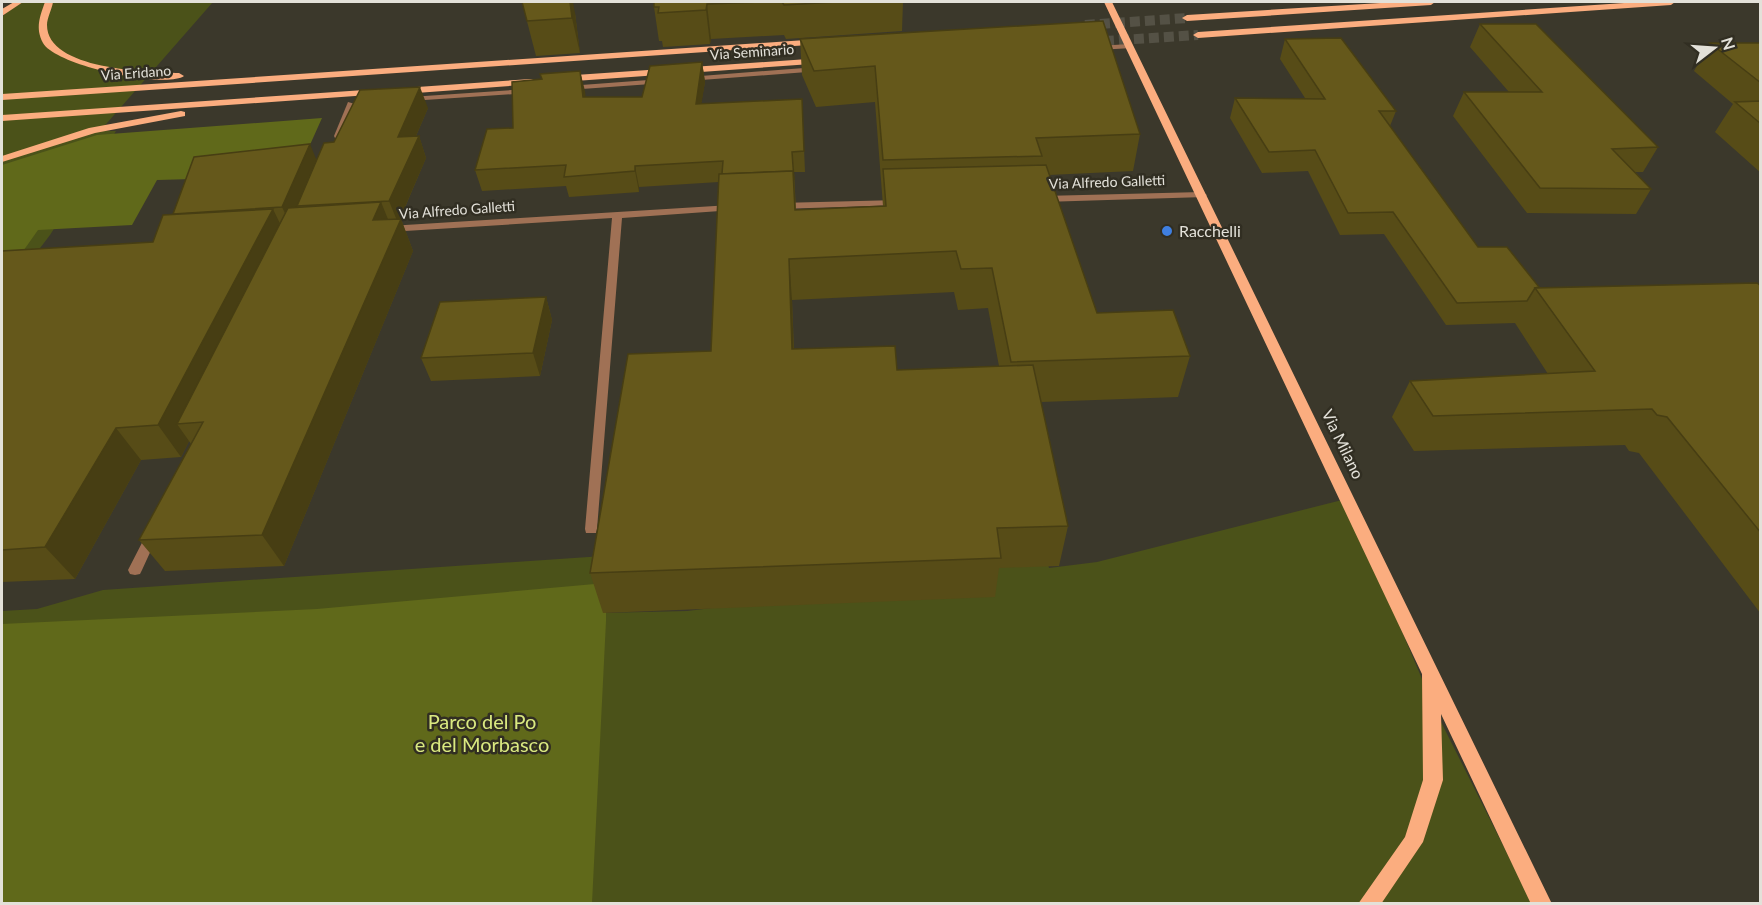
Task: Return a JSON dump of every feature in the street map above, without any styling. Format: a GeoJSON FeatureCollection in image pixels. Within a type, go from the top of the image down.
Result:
{"type":"FeatureCollection","features":[{"type":"Feature","properties":{"kind":"main road"},"geometry":{"type":"LineString","coordinates":[[2,14],[20,2]]}},
{"type":"Feature","properties":{"kind":"main road"},"geometry":{"type":"LineString","coordinates":[[49,2],[42,13],[40,28],[46,41],[58,52],[87,66],[142,75],[272,78]]}},
{"type":"Feature","properties":{"kind":"main road","name":"Via Milano"},"geometry":{"type":"LineString","coordinates":[[1108,2],[1542,903]]}},
{"type":"Feature","properties":{"kind":"main road"},"geometry":{"type":"LineString","coordinates":[[1187,18],[1431,2]]}},
{"type":"Feature","properties":{"kind":"main road"},"geometry":{"type":"LineString","coordinates":[[1198,35],[1671,2]]}},
{"type":"Feature","properties":{"kind":"main road","name":"Via Seminario"},"geometry":{"type":"LineString","coordinates":[[272,78],[835,41]]}},
{"type":"Feature","properties":{"kind":"main road","name":"Via Seminario"},"geometry":{"type":"LineString","coordinates":[[258,101],[832,64]]}},
{"type":"Feature","properties":{"kind":"main road","name":"Via Eridano"},"geometry":{"type":"LineString","coordinates":[[2,97],[272,78]]}},
{"type":"Feature","properties":{"kind":"main road"},"geometry":{"type":"LineString","coordinates":[[2,118],[258,101]]}},
{"type":"Feature","properties":{"kind":"main road"},"geometry":{"type":"LineString","coordinates":[[2,159],[93,130],[258,101]]}},
{"type":"Feature","properties":{"kind":"main road"},"geometry":{"type":"LineString","coordinates":[[1368,903],[1413,842],[1432,780],[1431,669]]}},
{"type":"Feature","properties":{"kind":"street"},"geometry":{"type":"LineString","coordinates":[[1082,49],[1130,46]]}},
{"type":"Feature","properties":{"kind":"street"},"geometry":{"type":"LineString","coordinates":[[563,88],[832,64]]}},
{"type":"Feature","properties":{"kind":"street"},"geometry":{"type":"LineString","coordinates":[[398,100],[540,90]]}},
{"type":"Feature","properties":{"kind":"street"},"geometry":{"type":"LineString","coordinates":[[333,147],[351,104],[387,101]]}},
{"type":"Feature","properties":{"kind":"street","name":"Via Alfredo Galletti"},"geometry":{"type":"LineString","coordinates":[[1035,199],[1202,195]]}},
{"type":"Feature","properties":{"kind":"street"},"geometry":{"type":"LineString","coordinates":[[771,206],[915,202]]}},
{"type":"Feature","properties":{"kind":"street","name":"Via Alfredo Galletti"},"geometry":{"type":"LineString","coordinates":[[380,229],[747,207]]}},
{"type":"Feature","properties":{"kind":"street"},"geometry":{"type":"LineString","coordinates":[[591,529],[617,215]]}},
{"type":"Feature","properties":{"kind":"street"},"geometry":{"type":"LineString","coordinates":[[135,570],[155,528]]}},
{"type":"Feature","properties":{"kind":"green space"},"geometry":{"type":"Polygon","coordinates":[[[18,2],[213,2],[100,131],[116,131],[50,235],[2,298],[2,17],[18,2]]]}},
{"type":"Feature","properties":{"kind":"green space"},"geometry":{"type":"Polygon","coordinates":[[[322,118],[296,176],[157,180],[132,225],[38,230],[2,281],[2,165],[97,135],[322,118]]]}},
{"type":"Feature","properties":{"kind":"green space","name":"Parco del Po e del Morbasco"},"geometry":{"type":"Polygon","coordinates":[[[1346,499],[1436,712],[1532,903],[2,904],[2,611],[37,609],[103,590],[618,555],[602,613],[687,611],[954,579],[1045,554],[1049,568],[1097,562],[1346,499]]]}},
{"type":"Feature","properties":{"kind":"green space"},"geometry":{"type":"Polygon","coordinates":[[[606,583],[592,903],[2,903],[2,624],[317,609],[606,583]]]}},
{"type":"Feature","properties":{"kind":"building"},"geometry":{"type":"Polygon","coordinates":[[[522,2],[570,2],[572,18],[527,21],[522,2]]]}},
{"type":"Feature","properties":{"kind":"building"},"geometry":{"type":"Polygon","coordinates":[[[654,2],[762,2],[707,4],[706,10],[658,13],[659,7],[654,7],[654,2]]]}},
{"type":"Feature","properties":{"kind":"building"},"geometry":{"type":"Polygon","coordinates":[[[782,2],[836,2],[784,5],[782,2]]]}},
{"type":"Feature","properties":{"kind":"building"},"geometry":{"type":"Polygon","coordinates":[[[1103,21],[1140,134],[1036,138],[1042,156],[883,160],[875,66],[814,71],[800,39],[1103,21]]]}},
{"type":"Feature","properties":{"kind":"building"},"geometry":{"type":"Polygon","coordinates":[[[1480,24],[1536,24],[1658,147],[1612,149],[1651,189],[1540,188],[1464,92],[1542,92],[1480,24]]]}},
{"type":"Feature","properties":{"kind":"building"},"geometry":{"type":"Polygon","coordinates":[[[1341,38],[1396,111],[1379,111],[1478,247],[1507,247],[1539,287],[1535,288],[1527,301],[1457,303],[1393,212],[1348,213],[1315,150],[1269,152],[1235,98],[1325,99],[1285,39],[1341,38]]]}},
{"type":"Feature","properties":{"kind":"building"},"geometry":{"type":"Polygon","coordinates":[[[1710,43],[1761,43],[1761,83],[1710,43]]]}},
{"type":"Feature","properties":{"kind":"building"},"geometry":{"type":"Polygon","coordinates":[[[702,62],[696,104],[802,99],[804,151],[792,152],[794,180],[793,171],[722,174],[723,161],[635,166],[635,171],[564,177],[566,165],[475,170],[487,129],[513,128],[512,82],[542,79],[540,74],[580,71],[583,97],[642,97],[650,66],[702,62]]]}},
{"type":"Feature","properties":{"kind":"building"},"geometry":{"type":"Polygon","coordinates":[[[420,87],[398,137],[419,136],[389,201],[297,206],[324,143],[334,142],[360,90],[420,87]]]}},
{"type":"Feature","properties":{"kind":"building"},"geometry":{"type":"Polygon","coordinates":[[[1761,101],[1761,124],[1735,102],[1761,101]]]}},
{"type":"Feature","properties":{"kind":"building"},"geometry":{"type":"Polygon","coordinates":[[[310,144],[282,207],[173,214],[194,157],[310,144]]]}},
{"type":"Feature","properties":{"kind":"building"},"geometry":{"type":"Polygon","coordinates":[[[1046,165],[1097,313],[1173,310],[1190,356],[1011,362],[992,268],[961,269],[956,251],[789,259],[792,349],[895,346],[897,370],[1033,365],[1068,526],[997,528],[1001,558],[590,573],[628,354],[711,351],[719,174],[793,171],[795,210],[886,206],[883,169],[1046,165]]]}},
{"type":"Feature","properties":{"kind":"building"},"geometry":{"type":"Polygon","coordinates":[[[381,202],[373,220],[401,219],[262,535],[139,540],[203,422],[177,424],[288,208],[381,202]]]}},
{"type":"Feature","properties":{"kind":"building"},"geometry":{"type":"Polygon","coordinates":[[[273,209],[158,425],[116,428],[45,547],[2,550],[2,251],[153,242],[163,215],[273,209]]]}},
{"type":"Feature","properties":{"kind":"building"},"geometry":{"type":"Polygon","coordinates":[[[1757,283],[1761,286],[1761,533],[1667,417],[1657,415],[1652,409],[1433,416],[1410,381],[1595,371],[1535,288],[1757,283]]]}},
{"type":"Feature","properties":{"kind":"building"},"geometry":{"type":"Polygon","coordinates":[[[546,297],[533,353],[421,358],[440,302],[546,297]]]}},
{"type":"Feature","properties":{"kind":"tunnel"},"geometry":{"type":"LineString","coordinates":[[1085,25],[1187,18]]}},
{"type":"Feature","properties":{"kind":"tunnel"},"geometry":{"type":"LineString","coordinates":[[1089,42],[1198,35]]}},
{"type":"Feature","properties":{"kind":"place","name":"Racchelli"},"geometry":{"type":"Point","coordinates":[1167,231]}}]}
